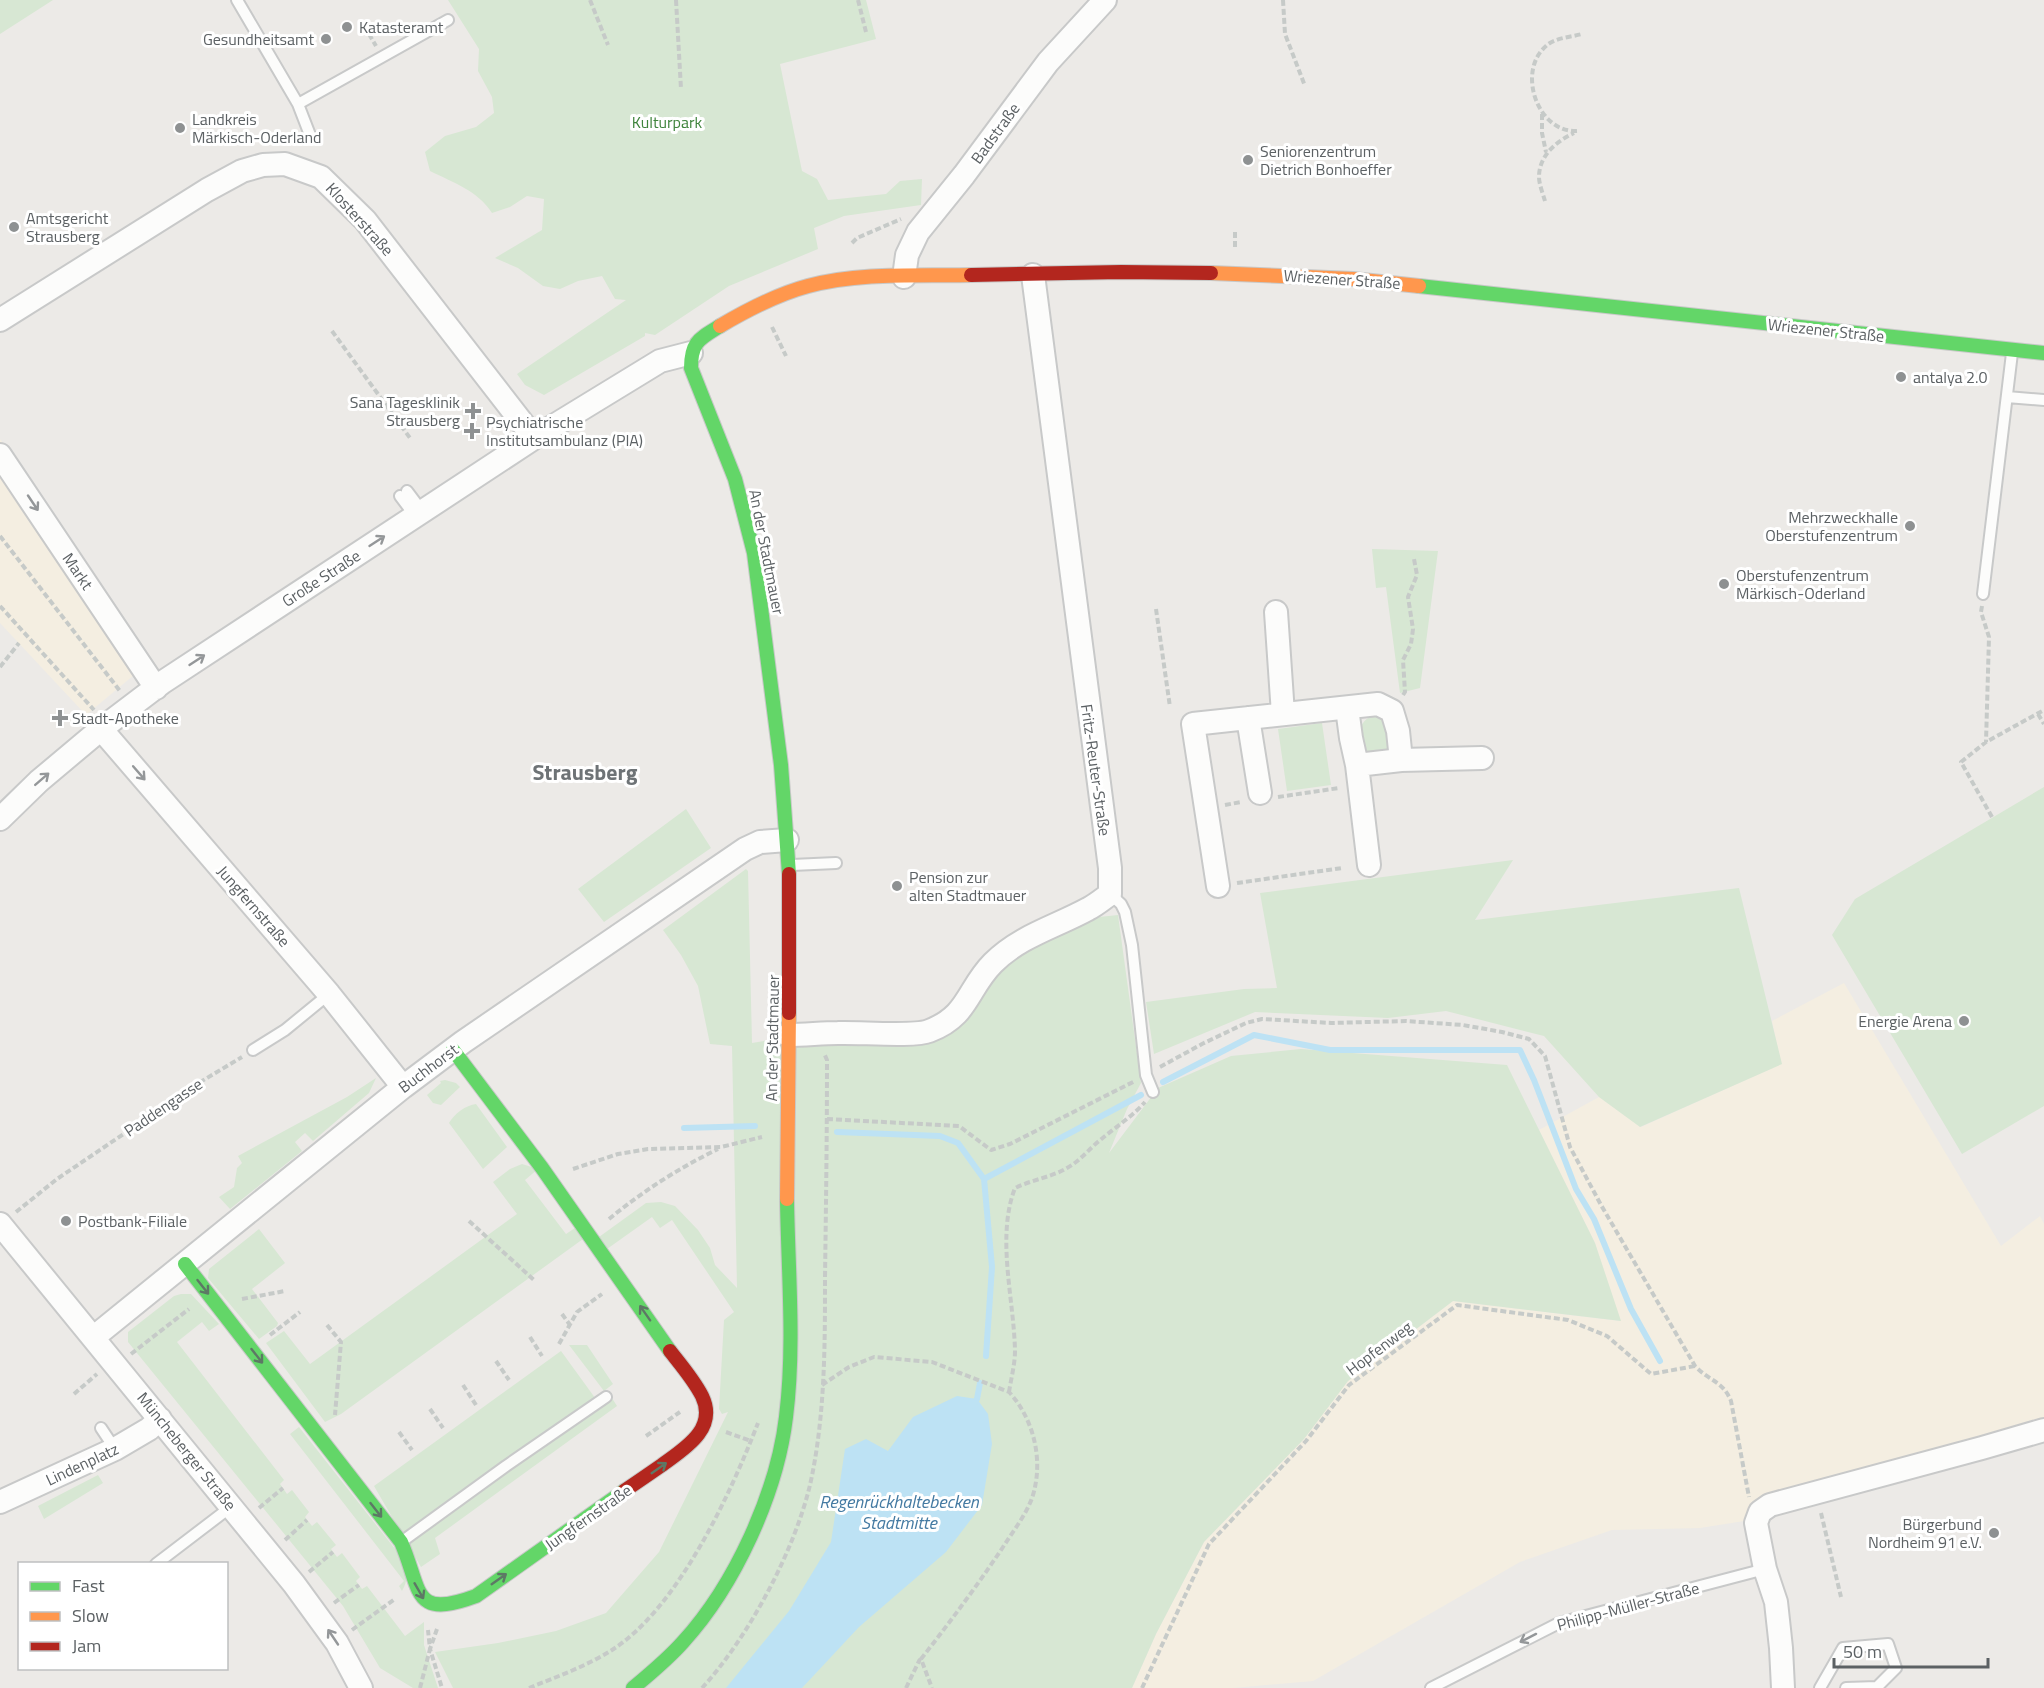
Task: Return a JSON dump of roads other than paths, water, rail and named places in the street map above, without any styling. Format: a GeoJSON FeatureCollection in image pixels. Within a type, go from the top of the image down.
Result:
{"type":"FeatureCollection","features":[{"type":"Feature","properties":{"kind":"street","name":"Badstraße"},"geometry":{"type":"LineString","coordinates":[[904,277],[907,255],[918,232],[964,175],[1048,62],[1105,0]]}},
{"type":"Feature","properties":{"kind":"street","name":"Klosterstraße"},"geometry":{"type":"LineString","coordinates":[[0,320],[207,190],[242,171],[262,165],[285,164],[321,177],[365,220],[534,438]]}},
{"type":"Feature","properties":{"kind":"street","name":"Wriezener Straße"},"geometry":{"type":"LineString","coordinates":[[691,353],[698,339],[737,317],[808,286],[837,281],[904,277],[1120,272],[1237,273],[1353,279],[2044,353]]}},
{"type":"Feature","properties":{"kind":"street","name":"Fritz-Reuter-Straße"},"geometry":{"type":"LineString","coordinates":[[1033,275],[1110,868],[1110,894]]}},
{"type":"Feature","properties":{"kind":"street","name":"Große Straße"},"geometry":{"type":"LineString","coordinates":[[0,819],[39,781],[104,726],[156,687],[534,438],[660,361],[691,353]]}},
{"type":"Feature","properties":{"kind":"street","name":"An der Stadtmauer"},"geometry":{"type":"LineString","coordinates":[[633,1688],[666,1660],[698,1626],[716,1599],[764,1504],[781,1448],[789,1378],[787,1161],[789,865],[776,724],[760,595],[747,522],[736,479],[691,368],[691,353]]}},
{"type":"Feature","properties":{"kind":"street","name":"Markt"},"geometry":{"type":"LineString","coordinates":[[0,455],[156,687]]}},
{"type":"Feature","properties":{"kind":"street"},"geometry":{"type":"LineString","coordinates":[[1276,612],[1283,714]]}},
{"type":"Feature","properties":{"kind":"street"},"geometry":{"type":"LineString","coordinates":[[1218,886],[1193,724],[1378,704],[1392,711],[1398,731],[1401,760]]}},
{"type":"Feature","properties":{"kind":"street"},"geometry":{"type":"LineString","coordinates":[[1347,708],[1357,765],[1369,865]]}},
{"type":"Feature","properties":{"kind":"street"},"geometry":{"type":"LineString","coordinates":[[1248,718],[1260,793]]}},
{"type":"Feature","properties":{"kind":"street","name":"Jungfernstraße"},"geometry":{"type":"LineString","coordinates":[[104,726],[329,994],[403,1087]]}},
{"type":"Feature","properties":{"kind":"street"},"geometry":{"type":"LineString","coordinates":[[1357,765],[1401,760],[1482,758]]}},
{"type":"Feature","properties":{"kind":"street","name":"Buchhorst"},"geometry":{"type":"LineString","coordinates":[[94,1337],[403,1087],[453,1050],[745,849],[760,842],[787,840]]}},
{"type":"Feature","properties":{"kind":"street"},"geometry":{"type":"LineString","coordinates":[[788,1035],[927,1032],[948,1022],[961,1011],[979,979],[1004,952],[1053,924],[1088,909],[1110,894]]}},
{"type":"Feature","properties":{"kind":"street","name":"Jungfernstraße"},"geometry":{"type":"LineString","coordinates":[[401,1542],[408,1557],[417,1592],[426,1602],[456,1605],[476,1596],[691,1444],[700,1434],[707,1417],[702,1395],[619,1275],[453,1050]]}},
{"type":"Feature","properties":{"kind":"street","name":"Müncheberger Straße"},"geometry":{"type":"LineString","coordinates":[[0,1224],[294,1584],[337,1642],[361,1688]]}},
{"type":"Feature","properties":{"kind":"street"},"geometry":{"type":"LineString","coordinates":[[185,1264],[401,1542]]}},
{"type":"Feature","properties":{"kind":"street","name":"Lindenplatz"},"geometry":{"type":"LineString","coordinates":[[0,1502],[115,1449],[149,1429],[160,1419]]}},
{"type":"Feature","properties":{"kind":"street"},"geometry":{"type":"LineString","coordinates":[[1783,1688],[1776,1602],[1765,1569],[1756,1523],[1760,1512],[1770,1505],[2044,1430]]}},
{"type":"Feature","properties":{"kind":"lane"},"geometry":{"type":"LineString","coordinates":[[237,0],[298,104],[310,135]]}},
{"type":"Feature","properties":{"kind":"lane"},"geometry":{"type":"LineString","coordinates":[[298,104],[448,21]]}},
{"type":"Feature","properties":{"kind":"lane"},"geometry":{"type":"LineString","coordinates":[[1983,594],[2013,351]]}},
{"type":"Feature","properties":{"kind":"lane"},"geometry":{"type":"LineString","coordinates":[[2007,397],[2044,400]]}},
{"type":"Feature","properties":{"kind":"lane"},"geometry":{"type":"LineString","coordinates":[[404,493],[419,514]]}},
{"type":"Feature","properties":{"kind":"lane"},"geometry":{"type":"LineString","coordinates":[[789,865],[836,863]]}},
{"type":"Feature","properties":{"kind":"lane"},"geometry":{"type":"LineString","coordinates":[[1110,894],[1121,904],[1127,923],[1146,1075],[1152,1090]]}},
{"type":"Feature","properties":{"kind":"lane"},"geometry":{"type":"LineString","coordinates":[[253,1050],[285,1030],[329,994]]}},
{"type":"Feature","properties":{"kind":"lane"},"geometry":{"type":"LineString","coordinates":[[401,1542],[606,1397]]}},
{"type":"Feature","properties":{"kind":"lane"},"geometry":{"type":"LineString","coordinates":[[101,1428],[115,1449]]}},
{"type":"Feature","properties":{"kind":"lane"},"geometry":{"type":"LineString","coordinates":[[158,1562],[238,1513]]}},
{"type":"Feature","properties":{"kind":"lane","name":"Philipp-Müller-Straße"},"geometry":{"type":"LineString","coordinates":[[1431,1688],[1559,1623],[1765,1569]]}},
{"type":"Feature","properties":{"kind":"lane"},"geometry":{"type":"LineString","coordinates":[[1820,1688],[1843,1648],[1888,1644],[1896,1668],[1877,1687],[1846,1688]]}},
{"type":"Feature","properties":{"kind":"water","name":"Regenrückhaltebecken Stadtmitte"},"geometry":{"type":"Polygon","coordinates":[[[957,1396],[977,1399],[988,1414],[992,1444],[982,1505],[946,1552],[859,1627],[802,1688],[726,1688],[789,1611],[831,1542],[845,1449],[866,1439],[888,1451],[913,1417],[957,1396]]]}},
{"type":"Feature","properties":{"kind":"waterway"},"geometry":{"type":"LineString","coordinates":[[1163,1082],[1254,1035],[1330,1050],[1520,1050],[1576,1189],[1594,1219],[1631,1309],[1660,1361]]}},
{"type":"Feature","properties":{"kind":"waterway"},"geometry":{"type":"LineString","coordinates":[[986,1356],[992,1267],[984,1179],[1141,1095]]}},
{"type":"Feature","properties":{"kind":"waterway"},"geometry":{"type":"LineString","coordinates":[[684,1128],[755,1126]]}},
{"type":"Feature","properties":{"kind":"waterway"},"geometry":{"type":"LineString","coordinates":[[837,1132],[940,1136],[958,1143],[984,1179]]}},
{"type":"Feature","properties":{"kind":"waterway"},"geometry":{"type":"LineString","coordinates":[[973,1405],[977,1399],[980,1383]]}},
{"type":"Feature","properties":{"kind":"place","name":"Katasteramt"},"geometry":{"type":"Point","coordinates":[347,27]}},
{"type":"Feature","properties":{"kind":"place","name":"Gesundheitsamt"},"geometry":{"type":"Point","coordinates":[326,39]}},
{"type":"Feature","properties":{"kind":"place","name":"Landkreis Märkisch-Oderland"},"geometry":{"type":"Point","coordinates":[180,128]}},
{"type":"Feature","properties":{"kind":"place","name":"Seniorenzentrum Dietrich Bonhoeffer"},"geometry":{"type":"Point","coordinates":[1248,160]}},
{"type":"Feature","properties":{"kind":"place","name":"Amtsgericht Strausberg"},"geometry":{"type":"Point","coordinates":[14,227]}},
{"type":"Feature","properties":{"kind":"place","name":"antalya 2.0"},"geometry":{"type":"Point","coordinates":[1901,377]}},
{"type":"Feature","properties":{"kind":"place","name":"Sana Tagesklinik Strausberg"},"geometry":{"type":"Point","coordinates":[473,411]}},
{"type":"Feature","properties":{"kind":"place","name":"Psychiatrische Institutsambulanz (PIA)"},"geometry":{"type":"Point","coordinates":[472,431]}},
{"type":"Feature","properties":{"kind":"place","name":"Mehrzweckhalle Oberstufenzentrum"},"geometry":{"type":"Point","coordinates":[1910,526]}},
{"type":"Feature","properties":{"kind":"place","name":"Oberstufenzentrum Märkisch-Oderland"},"geometry":{"type":"Point","coordinates":[1724,584]}},
{"type":"Feature","properties":{"kind":"place","name":"Stadt-Apotheke"},"geometry":{"type":"Point","coordinates":[60,718]}},
{"type":"Feature","properties":{"kind":"place","name":"Pension zur alten Stadtmauer"},"geometry":{"type":"Point","coordinates":[897,886]}},
{"type":"Feature","properties":{"kind":"place","name":"Energie Arena"},"geometry":{"type":"Point","coordinates":[1964,1021]}},
{"type":"Feature","properties":{"kind":"place","name":"Postbank-Filiale"},"geometry":{"type":"Point","coordinates":[66,1221]}},
{"type":"Feature","properties":{"kind":"place","name":"Bürgerbund Nordheim 91 e.V."},"geometry":{"type":"Point","coordinates":[1994,1533]}},
{"type":"Feature","properties":{"kind":"district","name":"Strausberg"},"geometry":{"type":"Point","coordinates":[585,772]}},
{"type":"Feature","properties":{"kind":"park label","name":"Kulturpark"},"geometry":{"type":"Point","coordinates":[667,122]}}]}
